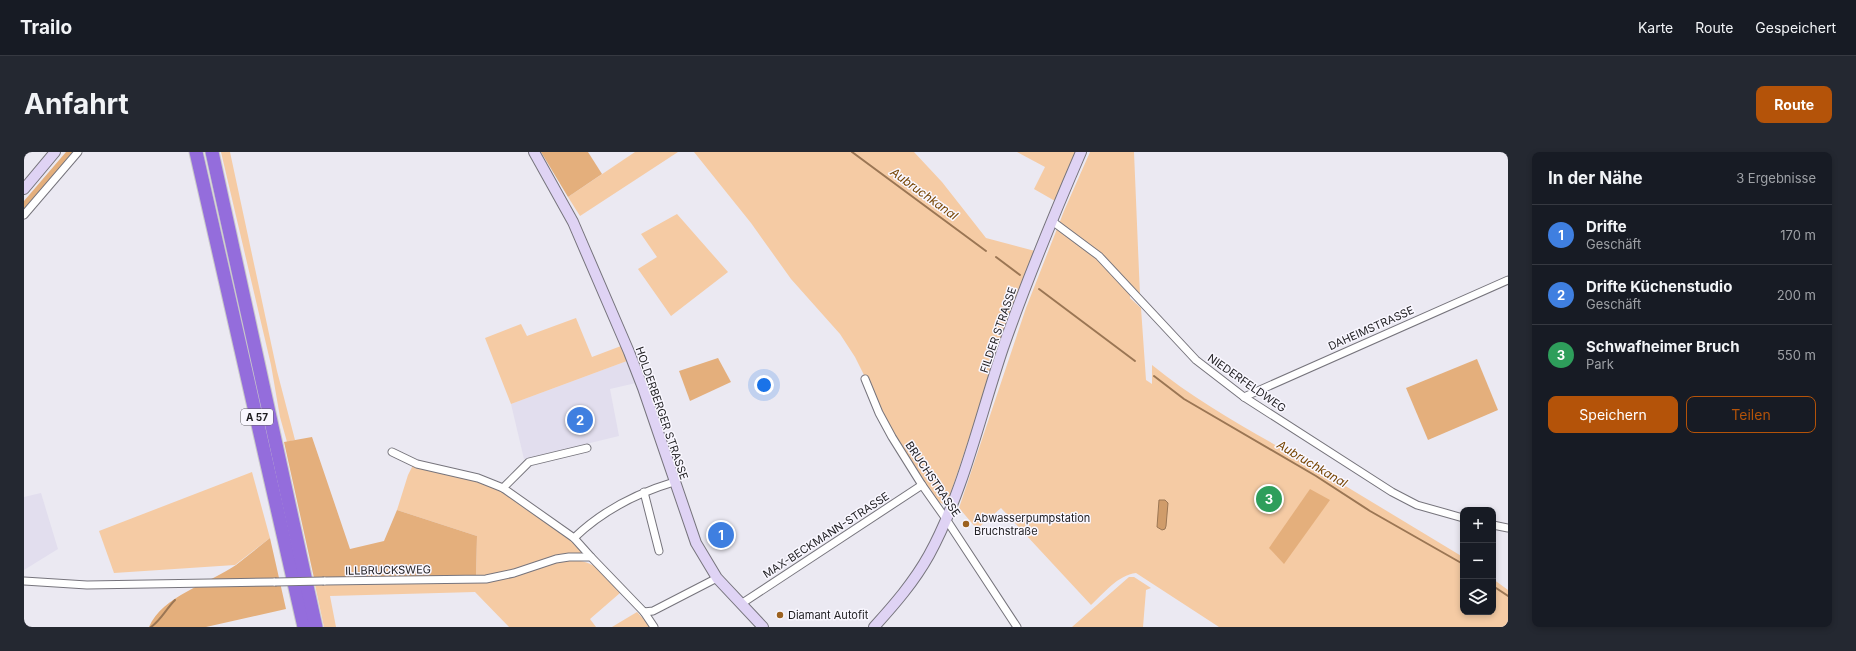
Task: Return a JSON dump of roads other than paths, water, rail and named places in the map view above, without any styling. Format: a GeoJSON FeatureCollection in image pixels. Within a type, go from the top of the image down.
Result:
{"type":"FeatureCollection","features":[{"type":"Feature","properties":{"kind":"highway"},"geometry":{"type":"LineString","coordinates":[[192,152],[202,178]]}},
{"type":"Feature","properties":{"kind":"highway","name":"A 57"},"geometry":{"type":"LineString","coordinates":[[196,152],[304,627]]}},
{"type":"Feature","properties":{"kind":"highway","name":"A 57"},"geometry":{"type":"LineString","coordinates":[[212,152],[316,627]]}},
{"type":"Feature","properties":{"kind":"main road"},"geometry":{"type":"LineString","coordinates":[[24,189],[55,152]]}},
{"type":"Feature","properties":{"kind":"main road","name":"HOLDERBERGER STRASSE"},"geometry":{"type":"LineString","coordinates":[[534,152],[573,222],[629,352],[643,388],[696,543],[717,578],[763,627]]}},
{"type":"Feature","properties":{"kind":"main road","name":"FILDER STRASSE"},"geometry":{"type":"LineString","coordinates":[[874,627],[897,601],[928,556],[946,519],[1003,348],[1052,221],[1081,152]]}},
{"type":"Feature","properties":{"kind":"street"},"geometry":{"type":"LineString","coordinates":[[24,215],[78,152]]}},
{"type":"Feature","properties":{"kind":"street","name":"NIEDERFELDWEG"},"geometry":{"type":"LineString","coordinates":[[1052,221],[1099,256],[1196,360],[1244,397],[1392,492],[1417,505],[1460,517]]}},
{"type":"Feature","properties":{"kind":"street","name":"DAHEIMSTRASSE"},"geometry":{"type":"LineString","coordinates":[[1244,397],[1508,280]]}},
{"type":"Feature","properties":{"kind":"street","name":"BRUCHSTRASSE"},"geometry":{"type":"LineString","coordinates":[[865,378],[886,425],[922,485],[1017,627]]}},
{"type":"Feature","properties":{"kind":"street"},"geometry":{"type":"LineString","coordinates":[[503,488],[529,462],[587,448]]}},
{"type":"Feature","properties":{"kind":"street"},"geometry":{"type":"LineString","coordinates":[[392,452],[417,464],[478,478],[503,488],[574,538],[639,610],[644,612],[654,611],[717,578]]}},
{"type":"Feature","properties":{"kind":"street"},"geometry":{"type":"LineString","coordinates":[[574,538],[597,517],[644,492],[674,482]]}},
{"type":"Feature","properties":{"kind":"street","name":"MAX-BECKMANN-STRASSE"},"geometry":{"type":"LineString","coordinates":[[741,604],[922,485]]}},
{"type":"Feature","properties":{"kind":"street"},"geometry":{"type":"LineString","coordinates":[[644,492],[658,550]]}},
{"type":"Feature","properties":{"kind":"street"},"geometry":{"type":"LineString","coordinates":[[1496,526],[1508,528]]}},
{"type":"Feature","properties":{"kind":"street","name":"ILLBRUCKSWEG"},"geometry":{"type":"LineString","coordinates":[[24,581],[87,585],[486,579],[514,573],[556,559],[569,557],[591,557]]}},
{"type":"Feature","properties":{"kind":"street"},"geometry":{"type":"LineString","coordinates":[[644,612],[654,627]]}},
{"type":"Feature","properties":{"kind":"waterway","name":"Aubruchkanal"},"geometry":{"type":"LineString","coordinates":[[852,152],[986,251]]}},
{"type":"Feature","properties":{"kind":"waterway","name":"Aubruchkanal"},"geometry":{"type":"LineString","coordinates":[[996,257],[1020,275]]}},
{"type":"Feature","properties":{"kind":"waterway","name":"Aubruchkanal"},"geometry":{"type":"LineString","coordinates":[[1039,289],[1135,361]]}},
{"type":"Feature","properties":{"kind":"waterway","name":"Aubruchkanal"},"geometry":{"type":"LineString","coordinates":[[1154,376],[1184,399],[1316,476],[1370,511],[1460,562]]}},
{"type":"Feature","properties":{"kind":"waterway","name":"Aubruchkanal"},"geometry":{"type":"LineString","coordinates":[[1496,588],[1508,596]]}},
{"type":"Feature","properties":{"kind":"waterway"},"geometry":{"type":"LineString","coordinates":[[151,627],[158,621],[175,600]]}},
{"type":"Feature","properties":{"kind":"place","name":"Drifte Küchenstudio"},"geometry":{"type":"Point","coordinates":[580,420]}},
{"type":"Feature","properties":{"kind":"place","name":"Schwafheimer Bruch"},"geometry":{"type":"Point","coordinates":[1269,499]}},
{"type":"Feature","properties":{"kind":"place","name":"Abwasserpumpstation Bruchstraße"},"geometry":{"type":"Point","coordinates":[966,524]}},
{"type":"Feature","properties":{"kind":"place","name":"Drifte"},"geometry":{"type":"Point","coordinates":[721,535]}},
{"type":"Feature","properties":{"kind":"place","name":"Diamant Autofit"},"geometry":{"type":"Point","coordinates":[780,615]}}]}
